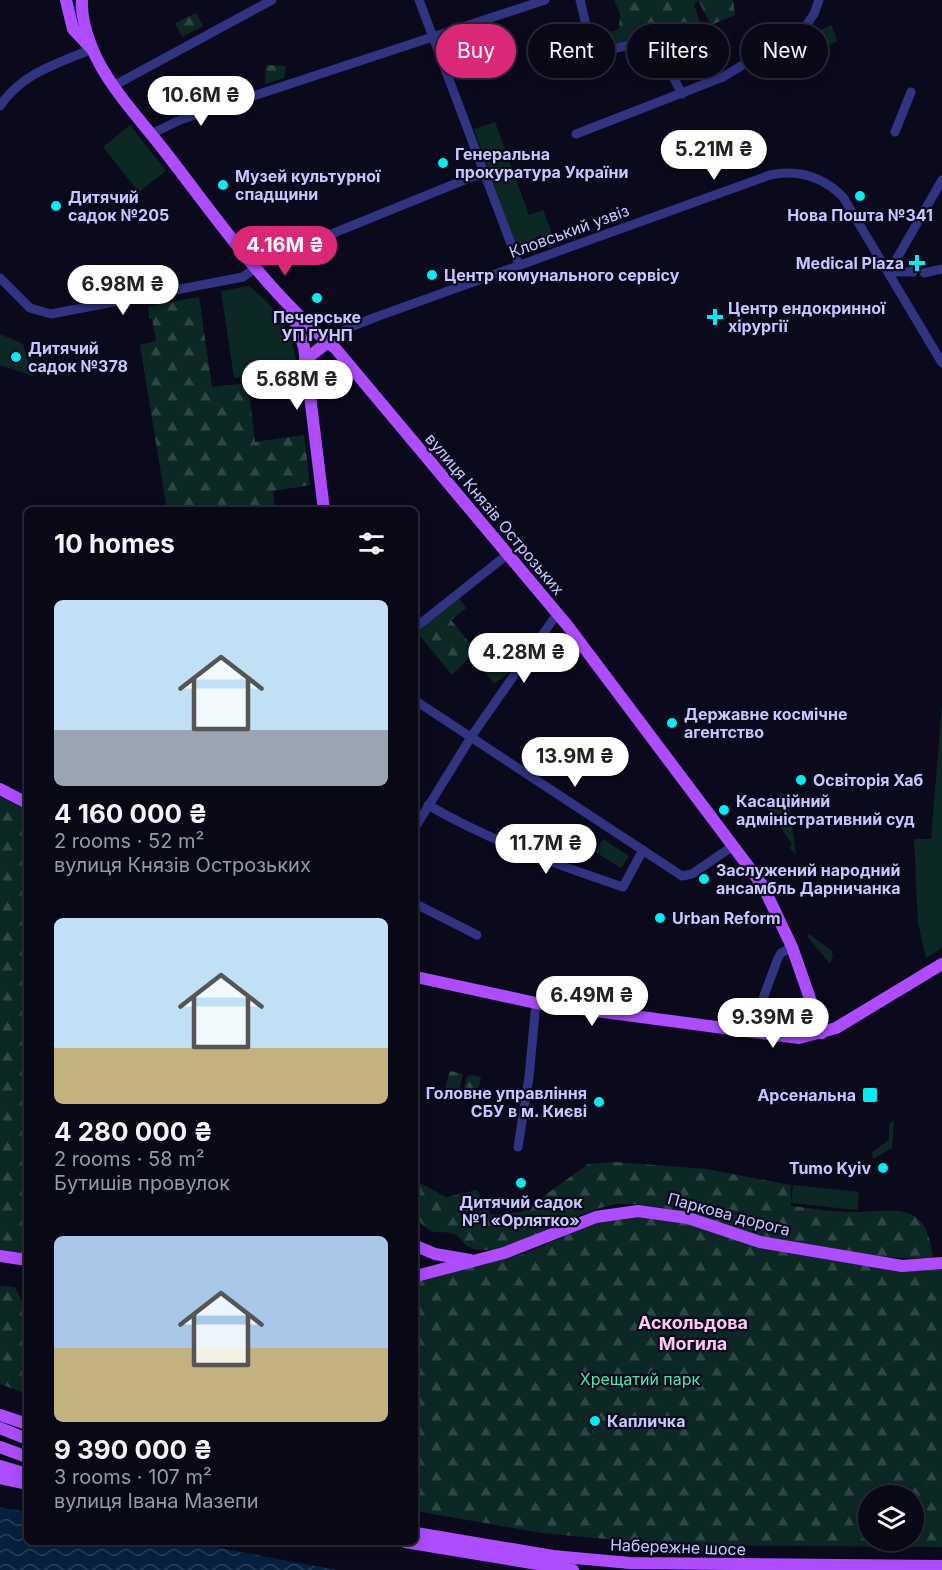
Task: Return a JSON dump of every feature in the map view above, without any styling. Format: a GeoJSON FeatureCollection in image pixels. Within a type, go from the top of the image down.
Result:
{"type":"FeatureCollection","features":[{"type":"Feature","properties":{"kind":"main road","name":"вулиця Князів Острозьких"},"geometry":{"type":"LineString","coordinates":[[66,0],[73,29],[92,49],[151,134],[256,267],[291,308],[328,342],[508,554],[733,846],[771,899],[792,947],[822,1033]]}},
{"type":"Feature","properties":{"kind":"main road","name":"вулиця Князів Острозьких"},"geometry":{"type":"LineString","coordinates":[[82,0],[82,17],[92,49]]}},
{"type":"Feature","properties":{"kind":"main road"},"geometry":{"type":"LineString","coordinates":[[291,308],[301,336],[305,360],[324,507]]}},
{"type":"Feature","properties":{"kind":"main road"},"geometry":{"type":"LineString","coordinates":[[305,360],[328,342]]}},
{"type":"Feature","properties":{"kind":"main road"},"geometry":{"type":"LineString","coordinates":[[0,789],[24,801]]}},
{"type":"Feature","properties":{"kind":"main road"},"geometry":{"type":"LineString","coordinates":[[418,977],[536,1003],[799,1038],[822,1033],[843,1024],[942,964]]}},
{"type":"Feature","properties":{"kind":"main road","name":"Паркова дорога"},"geometry":{"type":"LineString","coordinates":[[418,1275],[527,1246],[596,1217],[638,1210],[688,1218],[770,1244],[902,1266],[942,1263]]}},
{"type":"Feature","properties":{"kind":"main road"},"geometry":{"type":"LineString","coordinates":[[418,1247],[435,1254],[477,1260]]}},
{"type":"Feature","properties":{"kind":"main road"},"geometry":{"type":"LineString","coordinates":[[0,1256],[24,1260]]}},
{"type":"Feature","properties":{"kind":"main road"},"geometry":{"type":"LineString","coordinates":[[0,1415],[24,1423]]}},
{"type":"Feature","properties":{"kind":"main road"},"geometry":{"type":"LineString","coordinates":[[0,1428],[24,1438]]}},
{"type":"Feature","properties":{"kind":"main road"},"geometry":{"type":"LineString","coordinates":[[0,1436],[24,1443]]}},
{"type":"Feature","properties":{"kind":"main road"},"geometry":{"type":"LineString","coordinates":[[0,1447],[24,1458]]}},
{"type":"Feature","properties":{"kind":"main road"},"geometry":{"type":"LineString","coordinates":[[0,1454],[24,1458]]}},
{"type":"Feature","properties":{"kind":"main road"},"geometry":{"type":"LineString","coordinates":[[0,1466],[24,1473]]}},
{"type":"Feature","properties":{"kind":"main road"},"geometry":{"type":"LineString","coordinates":[[0,1478],[24,1484]]}},
{"type":"Feature","properties":{"kind":"main road","name":"Набережне шосе"},"geometry":{"type":"LineString","coordinates":[[418,1533],[553,1556],[630,1563],[942,1566]]}},
{"type":"Feature","properties":{"kind":"main road"},"geometry":{"type":"LineString","coordinates":[[418,1544],[573,1570]]}},
{"type":"Feature","properties":{"kind":"street"},"geometry":{"type":"LineString","coordinates":[[115,85],[272,0]]}},
{"type":"Feature","properties":{"kind":"street"},"geometry":{"type":"LineString","coordinates":[[419,0],[519,265]]}},
{"type":"Feature","properties":{"kind":"street"},"geometry":{"type":"LineString","coordinates":[[151,134],[175,122],[545,0]]}},
{"type":"Feature","properties":{"kind":"street"},"geometry":{"type":"LineString","coordinates":[[580,0],[591,40],[596,46],[612,50],[637,43],[650,46],[663,61],[682,94]]}},
{"type":"Feature","properties":{"kind":"street"},"geometry":{"type":"LineString","coordinates":[[576,134],[723,77],[805,27],[814,14],[819,0]]}},
{"type":"Feature","properties":{"kind":"street"},"geometry":{"type":"LineString","coordinates":[[0,106],[11,90],[22,80],[92,49]]}},
{"type":"Feature","properties":{"kind":"street"},"geometry":{"type":"LineString","coordinates":[[896,132],[911,92]]}},
{"type":"Feature","properties":{"kind":"street"},"geometry":{"type":"LineString","coordinates":[[0,278],[30,308],[51,315],[243,277],[256,267],[484,172]]}},
{"type":"Feature","properties":{"kind":"street","name":"Кловський узвіз"},"geometry":{"type":"LineString","coordinates":[[328,342],[348,328],[519,265],[782,173],[801,173],[820,180],[846,195],[942,363]]}},
{"type":"Feature","properties":{"kind":"street"},"geometry":{"type":"LineString","coordinates":[[913,272],[889,272],[942,180]]}},
{"type":"Feature","properties":{"kind":"street"},"geometry":{"type":"LineString","coordinates":[[924,273],[942,269]]}},
{"type":"Feature","properties":{"kind":"street"},"geometry":{"type":"LineString","coordinates":[[418,624],[508,554]]}},
{"type":"Feature","properties":{"kind":"street"},"geometry":{"type":"LineString","coordinates":[[418,822],[472,737],[556,614]]}},
{"type":"Feature","properties":{"kind":"street"},"geometry":{"type":"LineString","coordinates":[[418,702],[682,876],[692,874],[733,846]]}},
{"type":"Feature","properties":{"kind":"street"},"geometry":{"type":"LineString","coordinates":[[428,805],[457,822],[515,849],[623,887],[643,850]]}},
{"type":"Feature","properties":{"kind":"street"},"geometry":{"type":"LineString","coordinates":[[418,904],[477,935]]}},
{"type":"Feature","properties":{"kind":"street"},"geometry":{"type":"LineString","coordinates":[[751,1031],[778,958],[781,952],[792,947]]}},
{"type":"Feature","properties":{"kind":"street"},"geometry":{"type":"LineString","coordinates":[[518,1147],[529,1077],[536,1003]]}},
{"type":"Feature","properties":{"kind":"green space"},"geometry":{"type":"Polygon","coordinates":[[[614,0],[698,0],[694,5],[700,22],[698,24],[627,24],[627,43],[615,46],[615,30],[619,29],[620,13],[614,0]]]}},
{"type":"Feature","properties":{"kind":"green space"},"geometry":{"type":"Polygon","coordinates":[[[698,0],[733,0],[735,15],[710,24],[698,0]]]}},
{"type":"Feature","properties":{"kind":"green space"},"geometry":{"type":"Polygon","coordinates":[[[196,13],[203,26],[182,37],[175,23],[196,13]]]}},
{"type":"Feature","properties":{"kind":"green space"},"geometry":{"type":"Polygon","coordinates":[[[831,25],[838,41],[828,45],[828,26],[831,25]]]}},
{"type":"Feature","properties":{"kind":"green space"},"geometry":{"type":"Polygon","coordinates":[[[266,65],[286,66],[284,78],[265,84],[266,65]]]}},
{"type":"Feature","properties":{"kind":"green space"},"geometry":{"type":"Polygon","coordinates":[[[495,122],[529,215],[543,210],[556,243],[519,255],[474,129],[495,122]]]}},
{"type":"Feature","properties":{"kind":"green space"},"geometry":{"type":"Polygon","coordinates":[[[130,125],[166,171],[139,192],[103,147],[130,125]]]}},
{"type":"Feature","properties":{"kind":"green space"},"geometry":{"type":"Polygon","coordinates":[[[249,286],[268,303],[282,322],[292,343],[297,367],[234,378],[221,291],[249,286]]]}},
{"type":"Feature","properties":{"kind":"green space"},"geometry":{"type":"Polygon","coordinates":[[[199,297],[212,387],[248,383],[255,442],[304,435],[310,485],[273,491],[275,507],[167,507],[140,345],[156,341],[152,319],[149,319],[148,306],[199,297]]]}},
{"type":"Feature","properties":{"kind":"green space","name":"Дитячий садок №378"},"geometry":{"type":"Polygon","coordinates":[[[0,334],[23,344],[33,376],[0,365],[0,334]]]}},
{"type":"Feature","properties":{"kind":"green space"},"geometry":{"type":"Polygon","coordinates":[[[459,598],[466,608],[451,620],[472,646],[471,656],[452,675],[418,633],[418,629],[459,598]]]}},
{"type":"Feature","properties":{"kind":"green space"},"geometry":{"type":"Polygon","coordinates":[[[500,662],[509,673],[494,684],[486,673],[500,662]]]}},
{"type":"Feature","properties":{"kind":"green space"},"geometry":{"type":"Polygon","coordinates":[[[942,704],[942,948],[926,958],[918,923],[914,839],[931,839],[942,704]]]}},
{"type":"Feature","properties":{"kind":"green space"},"geometry":{"type":"Polygon","coordinates":[[[781,793],[788,797],[796,854],[789,847],[792,844],[765,805],[781,793]]]}},
{"type":"Feature","properties":{"kind":"green space"},"geometry":{"type":"Polygon","coordinates":[[[0,797],[24,809],[24,1254],[0,1250],[0,797]]]}},
{"type":"Feature","properties":{"kind":"green space"},"geometry":{"type":"Polygon","coordinates":[[[603,839],[629,856],[621,868],[595,852],[603,839]]]}},
{"type":"Feature","properties":{"kind":"green space"},"geometry":{"type":"Polygon","coordinates":[[[809,934],[831,950],[833,957],[830,964],[807,936],[809,934]]]}},
{"type":"Feature","properties":{"kind":"green space"},"geometry":{"type":"Polygon","coordinates":[[[450,1071],[463,1074],[459,1091],[445,1088],[450,1071]]]}},
{"type":"Feature","properties":{"kind":"green space"},"geometry":{"type":"Polygon","coordinates":[[[468,1075],[481,1077],[477,1095],[463,1091],[468,1075]]]}},
{"type":"Feature","properties":{"kind":"green space"},"geometry":{"type":"Polygon","coordinates":[[[894,1120],[892,1148],[873,1159],[872,1152],[889,1140],[889,1124],[894,1120]]]}},
{"type":"Feature","properties":{"kind":"green space"},"geometry":{"type":"Polygon","coordinates":[[[615,1162],[706,1169],[791,1185],[791,1206],[844,1212],[896,1211],[907,1213],[924,1226],[933,1258],[872,1255],[774,1241],[675,1210],[639,1204],[603,1207],[502,1248],[484,1250],[469,1247],[453,1234],[432,1231],[418,1220],[418,1182],[446,1197],[477,1190],[491,1215],[522,1212],[588,1164],[615,1162]]]}},
{"type":"Feature","properties":{"kind":"green space"},"geometry":{"type":"Polygon","coordinates":[[[793,1185],[859,1192],[857,1210],[791,1203],[793,1185]]]}},
{"type":"Feature","properties":{"kind":"green space","name":"Хрещатий парк"},"geometry":{"type":"Polygon","coordinates":[[[636,1215],[680,1221],[760,1247],[793,1254],[900,1271],[942,1269],[942,1547],[924,1547],[924,1485],[858,1485],[858,1546],[670,1545],[542,1533],[418,1511],[418,1280],[527,1253],[599,1221],[636,1215]]]}},
{"type":"Feature","properties":{"kind":"green space"},"geometry":{"type":"Polygon","coordinates":[[[0,1286],[15,1287],[24,1306],[24,1393],[0,1384],[0,1286]]]}},
{"type":"Feature","properties":{"kind":"water"},"geometry":{"type":"Polygon","coordinates":[[[328,379],[336,379],[341,384],[339,395],[328,397],[323,392],[323,384],[328,379]]]}},
{"type":"Feature","properties":{"kind":"water"},"geometry":{"type":"Polygon","coordinates":[[[0,1507],[24,1511],[24,1545],[205,1545],[336,1570],[0,1570],[0,1507]]]}},
{"type":"Feature","properties":{"kind":"place","name":"Генеральна прокуратура України"},"geometry":{"type":"Point","coordinates":[443,163]}},
{"type":"Feature","properties":{"kind":"place","name":"Музей культурної спадщини"},"geometry":{"type":"Point","coordinates":[223,185]}},
{"type":"Feature","properties":{"kind":"place","name":"Нова Пошта №341"},"geometry":{"type":"Point","coordinates":[860,196]}},
{"type":"Feature","properties":{"kind":"place","name":"Дитячий садок №205"},"geometry":{"type":"Point","coordinates":[56,206]}},
{"type":"Feature","properties":{"kind":"place","name":"Medical Plaza"},"geometry":{"type":"Point","coordinates":[917,263]}},
{"type":"Feature","properties":{"kind":"place","name":"Центр комунального сервісу"},"geometry":{"type":"Point","coordinates":[432,275]}},
{"type":"Feature","properties":{"kind":"place","name":"Печерське УП ГУНП"},"geometry":{"type":"Point","coordinates":[317,298]}},
{"type":"Feature","properties":{"kind":"place","name":"Центр ендокринної хірургії"},"geometry":{"type":"Point","coordinates":[715,317]}},
{"type":"Feature","properties":{"kind":"place","name":"Дитячий садок №378"},"geometry":{"type":"Point","coordinates":[16,357]}},
{"type":"Feature","properties":{"kind":"place","name":"Державне космічне агентство"},"geometry":{"type":"Point","coordinates":[672,723]}},
{"type":"Feature","properties":{"kind":"place","name":"Освіторія Хаб"},"geometry":{"type":"Point","coordinates":[801,780]}},
{"type":"Feature","properties":{"kind":"place","name":"Касаційний адміністративний суд"},"geometry":{"type":"Point","coordinates":[724,810]}},
{"type":"Feature","properties":{"kind":"place","name":"Заслужений народний ансамбль Дарничанка"},"geometry":{"type":"Point","coordinates":[704,879]}},
{"type":"Feature","properties":{"kind":"place","name":"Urban Reform"},"geometry":{"type":"Point","coordinates":[660,918]}},
{"type":"Feature","properties":{"kind":"place","name":"Арсенальна"},"geometry":{"type":"Point","coordinates":[870,1095]}},
{"type":"Feature","properties":{"kind":"place","name":"Головне управління СБУ в м. Києві"},"geometry":{"type":"Point","coordinates":[599,1102]}},
{"type":"Feature","properties":{"kind":"place","name":"Tumo Kyiv"},"geometry":{"type":"Point","coordinates":[883,1168]}},
{"type":"Feature","properties":{"kind":"place","name":"Дитячий садок №1 «Орлятко»"},"geometry":{"type":"Point","coordinates":[521,1183]}},
{"type":"Feature","properties":{"kind":"place","name":"Капличка"},"geometry":{"type":"Point","coordinates":[595,1421]}},
{"type":"Feature","properties":{"kind":"district","name":"Аскольдова Могила"},"geometry":{"type":"Point","coordinates":[693,1332]}}]}
